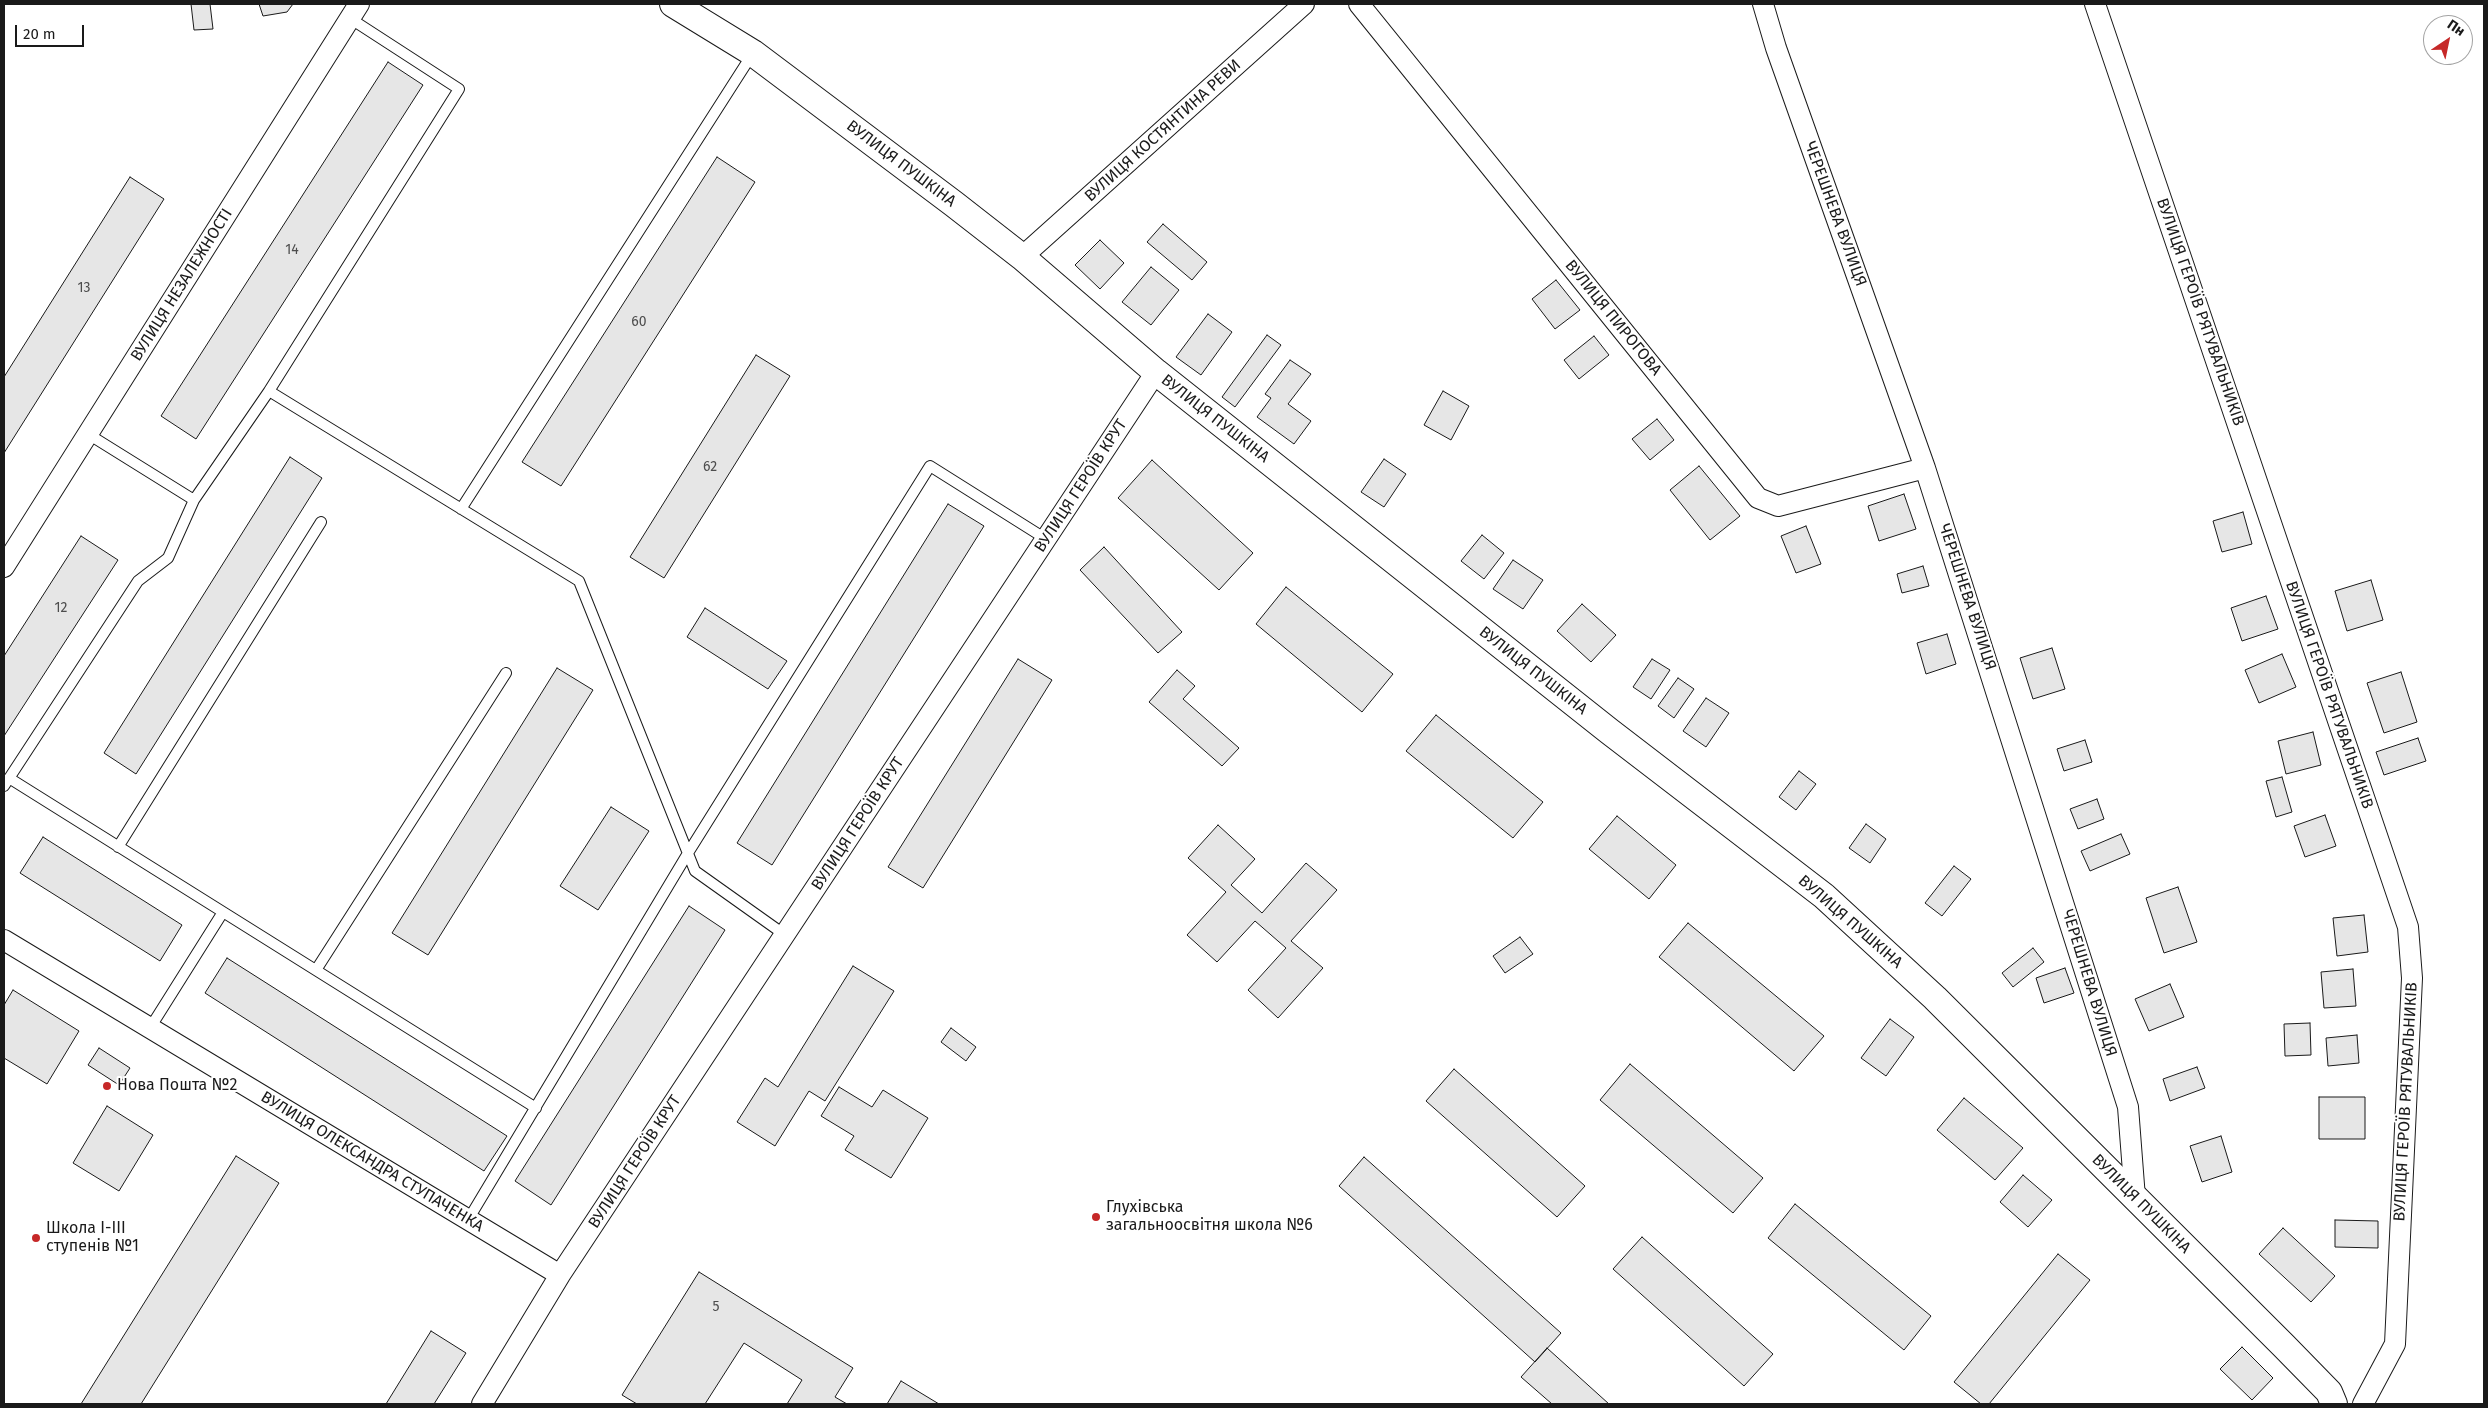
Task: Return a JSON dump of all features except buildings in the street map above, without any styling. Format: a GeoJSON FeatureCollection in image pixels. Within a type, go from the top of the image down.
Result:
{"type":"FeatureCollection","features":[{"type":"Feature","properties":{"kind":"street","name":"ВУЛИЦЯ ПУШКІНА"},"geometry":{"type":"LineString","coordinates":[[673,4],[753,53],[1022,257],[1156,372],[1609,731],[1824,896],[1935,998],[2284,1346],[2329,1392],[2334,1404]]}},
{"type":"Feature","properties":{"kind":"street","name":"ВУЛИЦЯ КОСТЯНТИНА РЕВИ"},"geometry":{"type":"LineString","coordinates":[[1022,257],[1304,4]]}},
{"type":"Feature","properties":{"kind":"street","name":"ВУЛИЦЯ ПИРОГОВА"},"geometry":{"type":"LineString","coordinates":[[1359,4],[1758,498],[1778,506],[1925,468]]}},
{"type":"Feature","properties":{"kind":"street","name":"ЧЕРЕШНЕВА ВУЛИЦЯ"},"geometry":{"type":"LineString","coordinates":[[1764,4],[1780,58],[1925,468],[2128,1107],[2135,1198]]}},
{"type":"Feature","properties":{"kind":"street","name":"ВУЛИЦЯ ГЕРОЇВ РЯТУВАЛЬНИКІВ"},"geometry":{"type":"LineString","coordinates":[[2096,4],[2408,927],[2412,978],[2395,1344],[2363,1404]]}},
{"type":"Feature","properties":{"kind":"street","name":"ВУЛИЦЯ НЕЗАЛЕЖНОСТІ"},"geometry":{"type":"LineString","coordinates":[[4,566],[355,11]]}},
{"type":"Feature","properties":{"kind":"street","name":"ВУЛИЦЯ ГЕРОЇВ КРУТ"},"geometry":{"type":"LineString","coordinates":[[482,1404],[560,1275],[1156,372]]}},
{"type":"Feature","properties":{"kind":"street","name":"ВУЛИЦЯ ОЛЕКСАНДРА СТУПАЧЕНКА"},"geometry":{"type":"LineString","coordinates":[[4,940],[560,1275]]}},
{"type":"Feature","properties":{"kind":"lane"},"geometry":{"type":"LineString","coordinates":[[355,11],[459,89],[269,392],[194,500],[168,558],[138,582],[6,782],[118,847],[536,1108]]}},
{"type":"Feature","properties":{"kind":"lane"},"geometry":{"type":"LineString","coordinates":[[461,509],[753,53]]}},
{"type":"Feature","properties":{"kind":"lane"},"geometry":{"type":"LineString","coordinates":[[269,392],[580,582],[695,871],[785,935]]}},
{"type":"Feature","properties":{"kind":"lane"},"geometry":{"type":"LineString","coordinates":[[88,434],[194,500]]}},
{"type":"Feature","properties":{"kind":"lane"},"geometry":{"type":"LineString","coordinates":[[468,1220],[688,853],[930,466],[1046,539]]}},
{"type":"Feature","properties":{"kind":"lane"},"geometry":{"type":"LineString","coordinates":[[118,847],[321,522]]}},
{"type":"Feature","properties":{"kind":"lane"},"geometry":{"type":"LineString","coordinates":[[316,970],[506,673]]}},
{"type":"Feature","properties":{"kind":"lane"},"geometry":{"type":"LineString","coordinates":[[150,1028],[223,912]]}},
{"type":"Feature","properties":{"kind":"place","name":"Нова Пошта №2"},"geometry":{"type":"Point","coordinates":[107,1086]}},
{"type":"Feature","properties":{"kind":"place","name":"Глухівська загальноосвітня школа №6"},"geometry":{"type":"Point","coordinates":[1096,1217]}},
{"type":"Feature","properties":{"kind":"place","name":"Школа І-ІІІ ступенів №1"},"geometry":{"type":"Point","coordinates":[36,1238]}}]}
